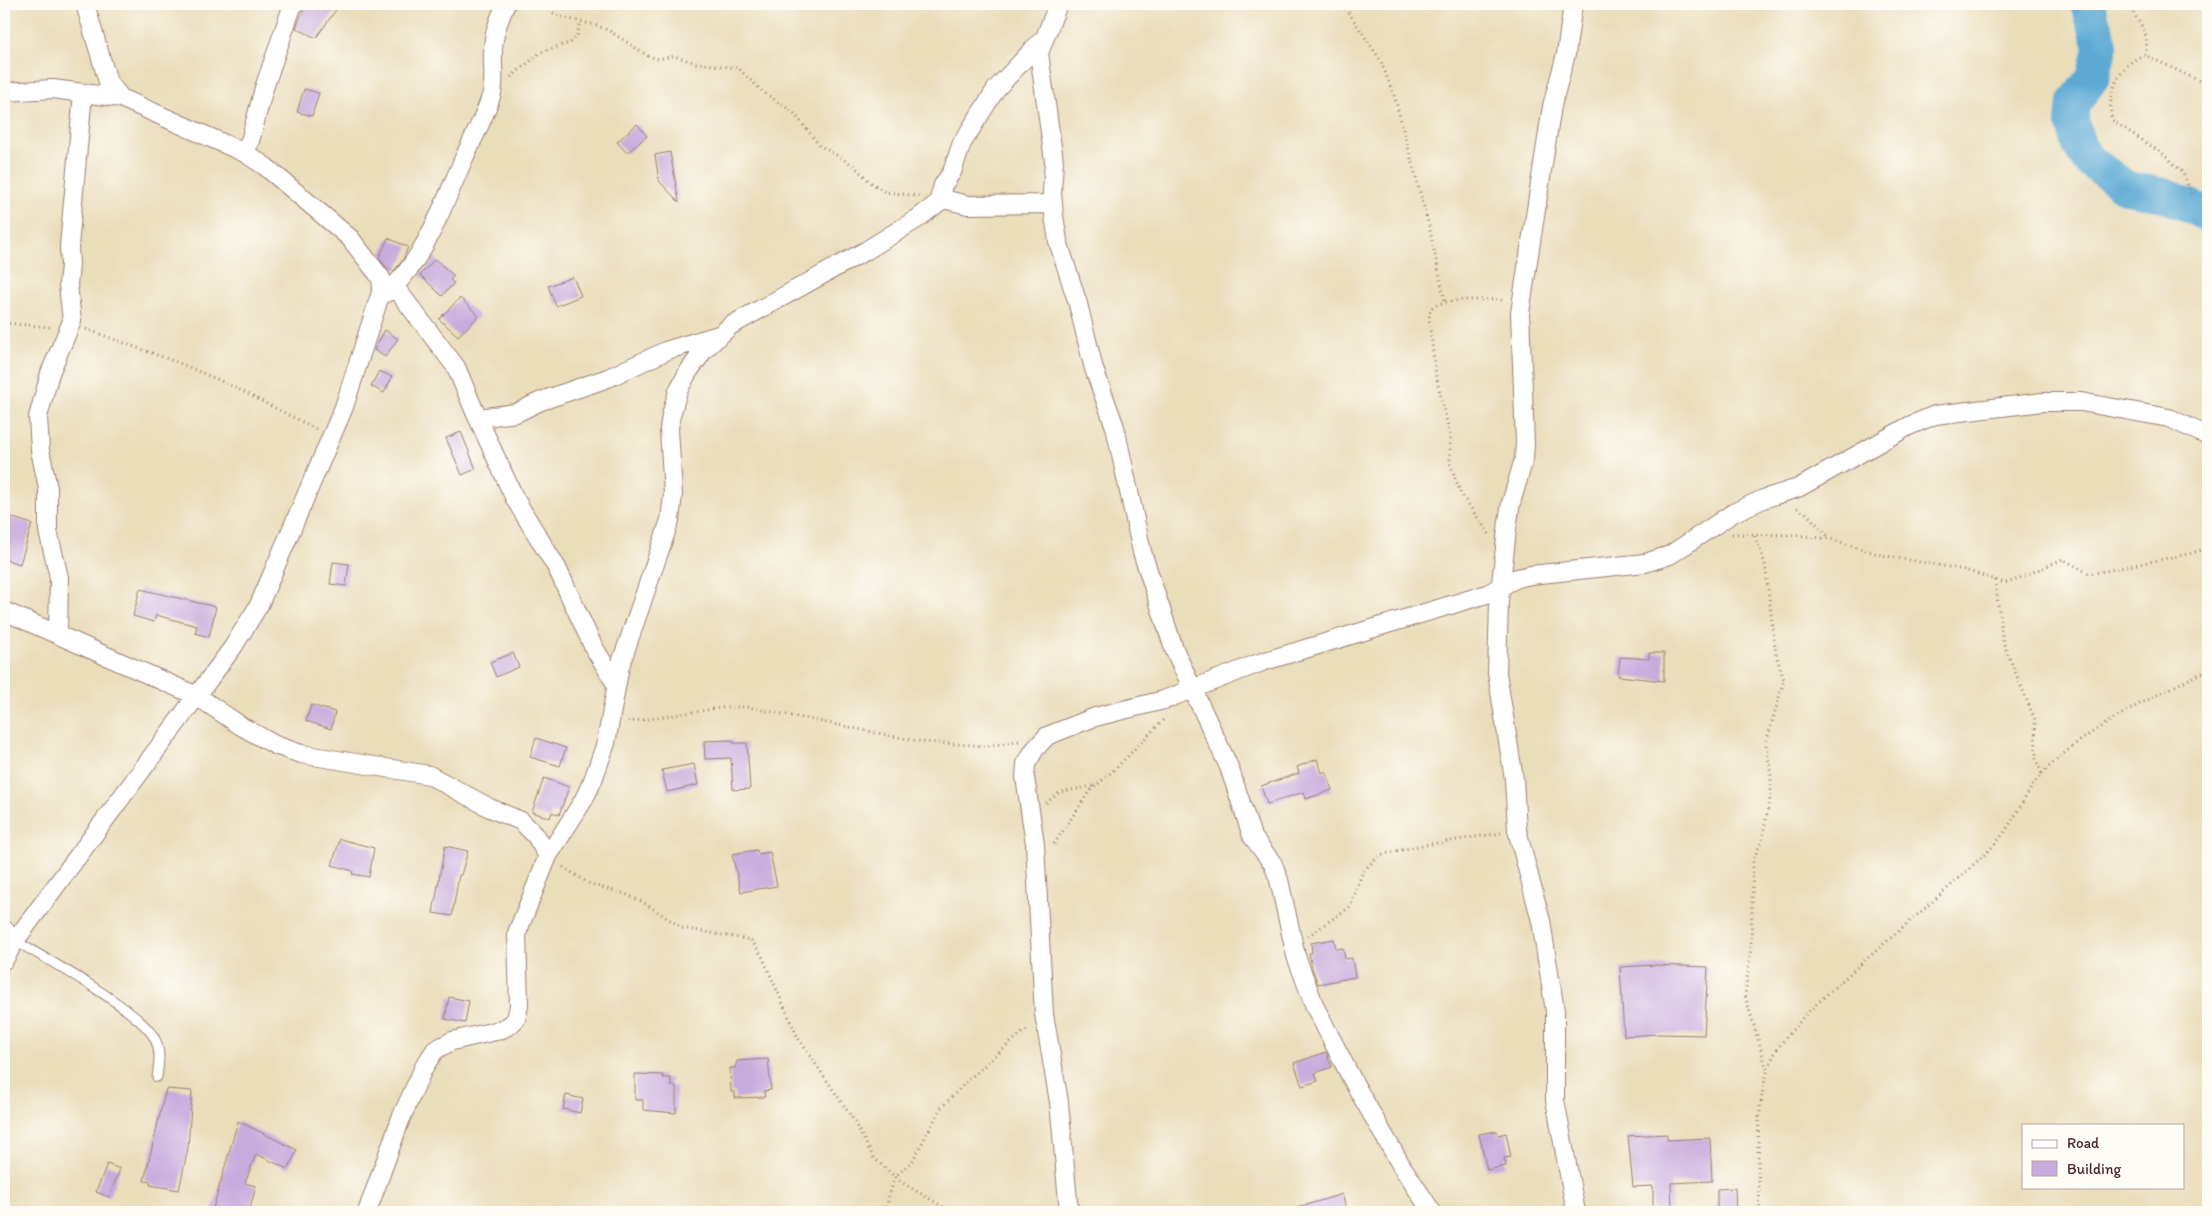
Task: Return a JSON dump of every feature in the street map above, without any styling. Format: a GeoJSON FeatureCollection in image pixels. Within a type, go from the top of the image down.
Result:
{"type":"FeatureCollection","features":[{"type":"Feature","properties":{"kind":"street"},"geometry":{"type":"LineString","coordinates":[[86,4],[108,82],[121,98]]}},
{"type":"Feature","properties":{"kind":"street"},"geometry":{"type":"LineString","coordinates":[[244,153],[277,45],[292,4]]}},
{"type":"Feature","properties":{"kind":"street"},"geometry":{"type":"LineString","coordinates":[[380,298],[395,287],[412,266],[435,221],[492,94],[494,81],[493,38],[498,20],[506,4]]}},
{"type":"Feature","properties":{"kind":"street"},"geometry":{"type":"LineString","coordinates":[[1058,4],[1042,40],[1039,53],[1054,161],[1052,204],[1058,240],[1078,304],[1094,370],[1115,428],[1142,552],[1188,692],[1229,767],[1252,836],[1273,864],[1279,880],[1296,956],[1315,1007],[1354,1083],[1401,1165],[1432,1212]]}},
{"type":"Feature","properties":{"kind":"street"},"geometry":{"type":"LineString","coordinates":[[1573,4],[1566,54],[1552,106],[1522,299],[1520,331],[1525,406],[1525,451],[1511,503],[1498,624],[1498,673],[1514,779],[1517,830],[1541,921],[1555,1011],[1555,1100],[1576,1212]]}},
{"type":"Feature","properties":{"kind":"street"},"geometry":{"type":"LineString","coordinates":[[367,1212],[401,1118],[424,1068],[436,1050],[452,1041],[500,1030],[516,1019],[519,1006],[517,933],[548,856],[583,801],[593,780],[607,736],[620,666],[670,520],[673,494],[669,429],[678,391],[688,372],[704,350],[730,326],[867,250],[917,219],[938,200],[943,185],[952,172],[962,143],[996,89],[1042,40]]}},
{"type":"Feature","properties":{"kind":"street"},"geometry":{"type":"LineString","coordinates":[[4,92],[53,89],[121,98],[244,153],[266,167],[350,238],[381,278],[380,298],[344,407],[259,605],[233,648],[197,696],[10,935],[4,960]]}},
{"type":"Feature","properties":{"kind":"street"},"geometry":{"type":"LineString","coordinates":[[58,636],[59,577],[48,531],[48,488],[40,450],[38,417],[50,373],[70,326],[72,313],[68,285],[69,246],[84,93]]}},
{"type":"Feature","properties":{"kind":"street"},"geometry":{"type":"LineString","coordinates":[[938,200],[949,200],[968,205],[1052,204]]}},
{"type":"Feature","properties":{"kind":"street"},"geometry":{"type":"LineString","coordinates":[[395,287],[449,355],[515,498],[557,568],[593,646],[616,684]]}},
{"type":"Feature","properties":{"kind":"street"},"geometry":{"type":"LineString","coordinates":[[478,418],[516,413],[541,401],[608,378],[668,350],[721,335]]}},
{"type":"Feature","properties":{"kind":"street"},"geometry":{"type":"LineString","coordinates":[[1068,1212],[1059,1102],[1046,1027],[1034,844],[1024,777],[1026,764],[1035,748],[1047,736],[1095,717],[1188,692],[1262,662],[1452,606],[1502,587],[1517,578],[1645,563],[1670,555],[1733,513],[1763,499],[1798,488],[1909,426],[1935,415],[2043,402],[2081,402],[2169,418],[2208,436]]}},
{"type":"Feature","properties":{"kind":"street"},"geometry":{"type":"LineString","coordinates":[[4,611],[197,696],[241,726],[290,751],[429,775],[440,779],[490,808],[521,821],[536,836],[548,856]]}},
{"type":"Feature","properties":{"kind":"lane"},"geometry":{"type":"LineString","coordinates":[[10,935],[62,967],[145,1024],[158,1048],[157,1077]]}},
{"type":"Feature","properties":{"kind":"path"},"geometry":{"type":"LineString","coordinates":[[535,4],[561,17],[608,30],[653,58],[674,56],[696,63],[738,68],[763,92],[794,114],[819,145],[853,165],[881,190],[903,196],[938,200]]}},
{"type":"Feature","properties":{"kind":"path"},"geometry":{"type":"LineString","coordinates":[[1343,4],[1381,61],[1395,98],[1429,226],[1445,302]]}},
{"type":"Feature","properties":{"kind":"path"},"geometry":{"type":"LineString","coordinates":[[2128,4],[2147,36],[2148,44],[2145,55]]}},
{"type":"Feature","properties":{"kind":"path"},"geometry":{"type":"LineString","coordinates":[[492,94],[541,52],[572,42],[577,36],[581,21]]}},
{"type":"Feature","properties":{"kind":"path"},"geometry":{"type":"LineString","coordinates":[[2192,194],[2183,173],[2172,162],[2112,120],[2110,98],[2125,66],[2135,58],[2145,55],[2208,85]]}},
{"type":"Feature","properties":{"kind":"path"},"geometry":{"type":"LineString","coordinates":[[1506,550],[1488,532],[1473,512],[1462,494],[1450,463],[1450,435],[1436,376],[1429,318],[1430,311],[1434,307],[1445,302],[1522,299]]}},
{"type":"Feature","properties":{"kind":"path"},"geometry":{"type":"LineString","coordinates":[[4,322],[28,326],[70,326],[93,330],[228,384],[330,437]]}},
{"type":"Feature","properties":{"kind":"path"},"geometry":{"type":"LineString","coordinates":[[1795,507],[1805,512],[1831,539]]}},
{"type":"Feature","properties":{"kind":"path"},"geometry":{"type":"LineString","coordinates":[[1711,529],[1729,534],[1755,536],[1796,535],[1831,539],[1881,555],[1965,570],[2005,583],[2063,559],[2082,571],[2096,573],[2208,548]]}},
{"type":"Feature","properties":{"kind":"path"},"geometry":{"type":"LineString","coordinates":[[1755,536],[1769,583],[1776,654],[1784,680],[1766,743],[1772,793],[1762,840],[1753,860],[1751,948],[1745,994],[1767,1070]]}},
{"type":"Feature","properties":{"kind":"path"},"geometry":{"type":"LineString","coordinates":[[1995,580],[2003,642],[2034,720],[2035,753],[2042,774]]}},
{"type":"Feature","properties":{"kind":"path"},"geometry":{"type":"LineString","coordinates":[[1760,1212],[1758,1151],[1767,1070],[1776,1051],[1804,1016],[2004,835],[2032,786],[2042,774],[2080,742],[2130,710],[2208,670]]}},
{"type":"Feature","properties":{"kind":"path"},"geometry":{"type":"LineString","coordinates":[[1052,846],[1094,786],[1115,769],[1188,692]]}},
{"type":"Feature","properties":{"kind":"path"},"geometry":{"type":"LineString","coordinates":[[607,736],[627,722],[727,707],[765,709],[923,742],[988,746],[1047,736]]}},
{"type":"Feature","properties":{"kind":"path"},"geometry":{"type":"LineString","coordinates":[[1030,816],[1060,792],[1094,786]]}},
{"type":"Feature","properties":{"kind":"path"},"geometry":{"type":"LineString","coordinates":[[1296,956],[1312,932],[1344,913],[1350,907],[1363,871],[1380,855],[1418,846],[1517,830]]}},
{"type":"Feature","properties":{"kind":"path"},"geometry":{"type":"LineString","coordinates":[[548,856],[590,884],[625,894],[643,902],[682,928],[736,936],[750,940],[756,945],[781,996],[798,1038],[851,1116],[874,1158],[895,1178],[952,1212]]}},
{"type":"Feature","properties":{"kind":"path"},"geometry":{"type":"LineString","coordinates":[[887,1212],[888,1199],[895,1178],[913,1160],[941,1108],[968,1079],[1024,1031],[1046,1027]]}},
{"type":"Feature","properties":{"kind":"building"},"geometry":{"type":"Polygon","coordinates":[[[306,4],[340,4],[316,38],[296,28],[306,4]]]}},
{"type":"Feature","properties":{"kind":"building"},"geometry":{"type":"Polygon","coordinates":[[[304,89],[319,93],[312,116],[297,112],[304,89]]]}},
{"type":"Feature","properties":{"kind":"building"},"geometry":{"type":"Polygon","coordinates":[[[637,124],[647,136],[627,153],[617,142],[637,124]]]}},
{"type":"Feature","properties":{"kind":"building"},"geometry":{"type":"Polygon","coordinates":[[[670,152],[679,202],[659,181],[655,155],[670,152]]]}},
{"type":"Feature","properties":{"kind":"building"},"geometry":{"type":"Polygon","coordinates":[[[388,238],[408,247],[403,260],[394,271],[386,267],[379,258],[388,238]]]}},
{"type":"Feature","properties":{"kind":"building"},"geometry":{"type":"Polygon","coordinates":[[[435,259],[454,276],[450,280],[454,283],[442,296],[420,275],[435,259]]]}},
{"type":"Feature","properties":{"kind":"building"},"geometry":{"type":"Polygon","coordinates":[[[573,277],[581,296],[556,306],[548,286],[573,277]]]}},
{"type":"Feature","properties":{"kind":"building"},"geometry":{"type":"Polygon","coordinates":[[[460,298],[479,316],[458,336],[439,319],[460,298]]]}},
{"type":"Feature","properties":{"kind":"building"},"geometry":{"type":"Polygon","coordinates":[[[385,330],[398,339],[385,357],[374,350],[385,330]]]}},
{"type":"Feature","properties":{"kind":"building"},"geometry":{"type":"Polygon","coordinates":[[[379,371],[392,377],[384,393],[371,386],[379,371]]]}},
{"type":"Feature","properties":{"kind":"building"},"geometry":{"type":"Polygon","coordinates":[[[461,432],[476,469],[462,475],[446,438],[461,432]]]}},
{"type":"Feature","properties":{"kind":"building"},"geometry":{"type":"Polygon","coordinates":[[[4,515],[32,524],[20,564],[4,559],[4,515]]]}},
{"type":"Feature","properties":{"kind":"building"},"geometry":{"type":"Polygon","coordinates":[[[333,562],[349,564],[346,586],[330,584],[333,562]]]}},
{"type":"Feature","properties":{"kind":"building"},"geometry":{"type":"Polygon","coordinates":[[[140,589],[216,607],[209,637],[195,633],[197,626],[156,615],[154,622],[133,616],[140,589]]]}},
{"type":"Feature","properties":{"kind":"building"},"geometry":{"type":"Polygon","coordinates":[[[513,653],[519,667],[496,677],[490,662],[513,653]]]}},
{"type":"Feature","properties":{"kind":"building"},"geometry":{"type":"Polygon","coordinates":[[[1649,653],[1664,653],[1664,681],[1618,676],[1620,657],[1649,659],[1649,653]]]}},
{"type":"Feature","properties":{"kind":"building"},"geometry":{"type":"Polygon","coordinates":[[[311,705],[335,712],[331,729],[306,721],[311,705]]]}},
{"type":"Feature","properties":{"kind":"building"},"geometry":{"type":"Polygon","coordinates":[[[536,738],[566,748],[560,766],[530,757],[536,738]]]}},
{"type":"Feature","properties":{"kind":"building"},"geometry":{"type":"Polygon","coordinates":[[[733,740],[733,743],[747,743],[750,789],[733,790],[731,758],[705,759],[704,741],[733,740]]]}},
{"type":"Feature","properties":{"kind":"building"},"geometry":{"type":"Polygon","coordinates":[[[1317,759],[1322,773],[1326,771],[1332,790],[1306,799],[1304,792],[1267,804],[1261,786],[1299,773],[1297,767],[1317,759]]]}},
{"type":"Feature","properties":{"kind":"building"},"geometry":{"type":"Polygon","coordinates":[[[694,764],[698,785],[667,792],[662,770],[694,764]]]}},
{"type":"Feature","properties":{"kind":"building"},"geometry":{"type":"Polygon","coordinates":[[[544,778],[569,787],[559,815],[552,812],[550,818],[532,812],[544,778]]]}},
{"type":"Feature","properties":{"kind":"building"},"geometry":{"type":"Polygon","coordinates":[[[340,839],[374,848],[369,877],[352,874],[353,871],[332,865],[340,839]]]}},
{"type":"Feature","properties":{"kind":"building"},"geometry":{"type":"Polygon","coordinates":[[[445,846],[468,851],[461,875],[459,875],[452,916],[433,913],[445,846]]]}},
{"type":"Feature","properties":{"kind":"building"},"geometry":{"type":"Polygon","coordinates":[[[757,850],[758,854],[770,852],[777,886],[741,892],[732,854],[757,850]]]}},
{"type":"Feature","properties":{"kind":"building"},"geometry":{"type":"Polygon","coordinates":[[[1334,939],[1336,949],[1343,948],[1345,959],[1352,958],[1355,977],[1318,984],[1309,953],[1312,953],[1311,943],[1334,939]]]}},
{"type":"Feature","properties":{"kind":"building"},"geometry":{"type":"Polygon","coordinates":[[[1655,965],[1708,967],[1704,1035],[1660,1034],[1624,1036],[1620,967],[1655,965]]]}},
{"type":"Feature","properties":{"kind":"building"},"geometry":{"type":"Polygon","coordinates":[[[449,997],[469,1001],[465,1023],[445,1019],[449,997]]]}},
{"type":"Feature","properties":{"kind":"building"},"geometry":{"type":"Polygon","coordinates":[[[1326,1052],[1332,1067],[1315,1073],[1318,1081],[1302,1086],[1294,1063],[1326,1052]]]}},
{"type":"Feature","properties":{"kind":"building"},"geometry":{"type":"Polygon","coordinates":[[[768,1059],[771,1090],[764,1091],[765,1097],[735,1098],[735,1092],[731,1092],[730,1068],[735,1068],[737,1061],[768,1059]]]}},
{"type":"Feature","properties":{"kind":"building"},"geometry":{"type":"Polygon","coordinates":[[[635,1074],[663,1075],[663,1078],[671,1078],[671,1086],[676,1086],[676,1113],[643,1110],[643,1100],[635,1100],[635,1074]]]}},
{"type":"Feature","properties":{"kind":"building"},"geometry":{"type":"Polygon","coordinates":[[[166,1089],[192,1091],[188,1148],[179,1190],[150,1185],[151,1182],[144,1181],[166,1089]]]}},
{"type":"Feature","properties":{"kind":"building"},"geometry":{"type":"Polygon","coordinates":[[[566,1095],[583,1099],[580,1113],[563,1109],[566,1095]]]}},
{"type":"Feature","properties":{"kind":"building"},"geometry":{"type":"Polygon","coordinates":[[[238,1121],[297,1150],[288,1169],[256,1154],[245,1183],[256,1186],[249,1212],[212,1212],[238,1121]]]}},
{"type":"Feature","properties":{"kind":"building"},"geometry":{"type":"Polygon","coordinates":[[[1497,1131],[1498,1135],[1506,1133],[1511,1157],[1504,1158],[1506,1166],[1487,1170],[1479,1134],[1497,1131]]]}},
{"type":"Feature","properties":{"kind":"building"},"geometry":{"type":"Polygon","coordinates":[[[1667,1134],[1667,1140],[1710,1138],[1712,1181],[1671,1183],[1672,1209],[1653,1209],[1653,1186],[1633,1187],[1628,1136],[1667,1134]]]}},
{"type":"Feature","properties":{"kind":"building"},"geometry":{"type":"Polygon","coordinates":[[[107,1164],[120,1169],[109,1197],[96,1192],[107,1164]]]}},
{"type":"Feature","properties":{"kind":"building"},"geometry":{"type":"Polygon","coordinates":[[[1735,1188],[1736,1212],[1717,1212],[1717,1189],[1735,1188]]]}},
{"type":"Feature","properties":{"kind":"building"},"geometry":{"type":"Polygon","coordinates":[[[1342,1194],[1347,1212],[1295,1212],[1294,1209],[1342,1194]]]}},
{"type":"Feature","properties":{"kind":"waterway"},"geometry":{"type":"LineString","coordinates":[[2087,4],[2101,45],[2093,77],[2074,103],[2072,122],[2079,145],[2088,160],[2127,188],[2164,195],[2197,209],[2208,217]]}}]}
